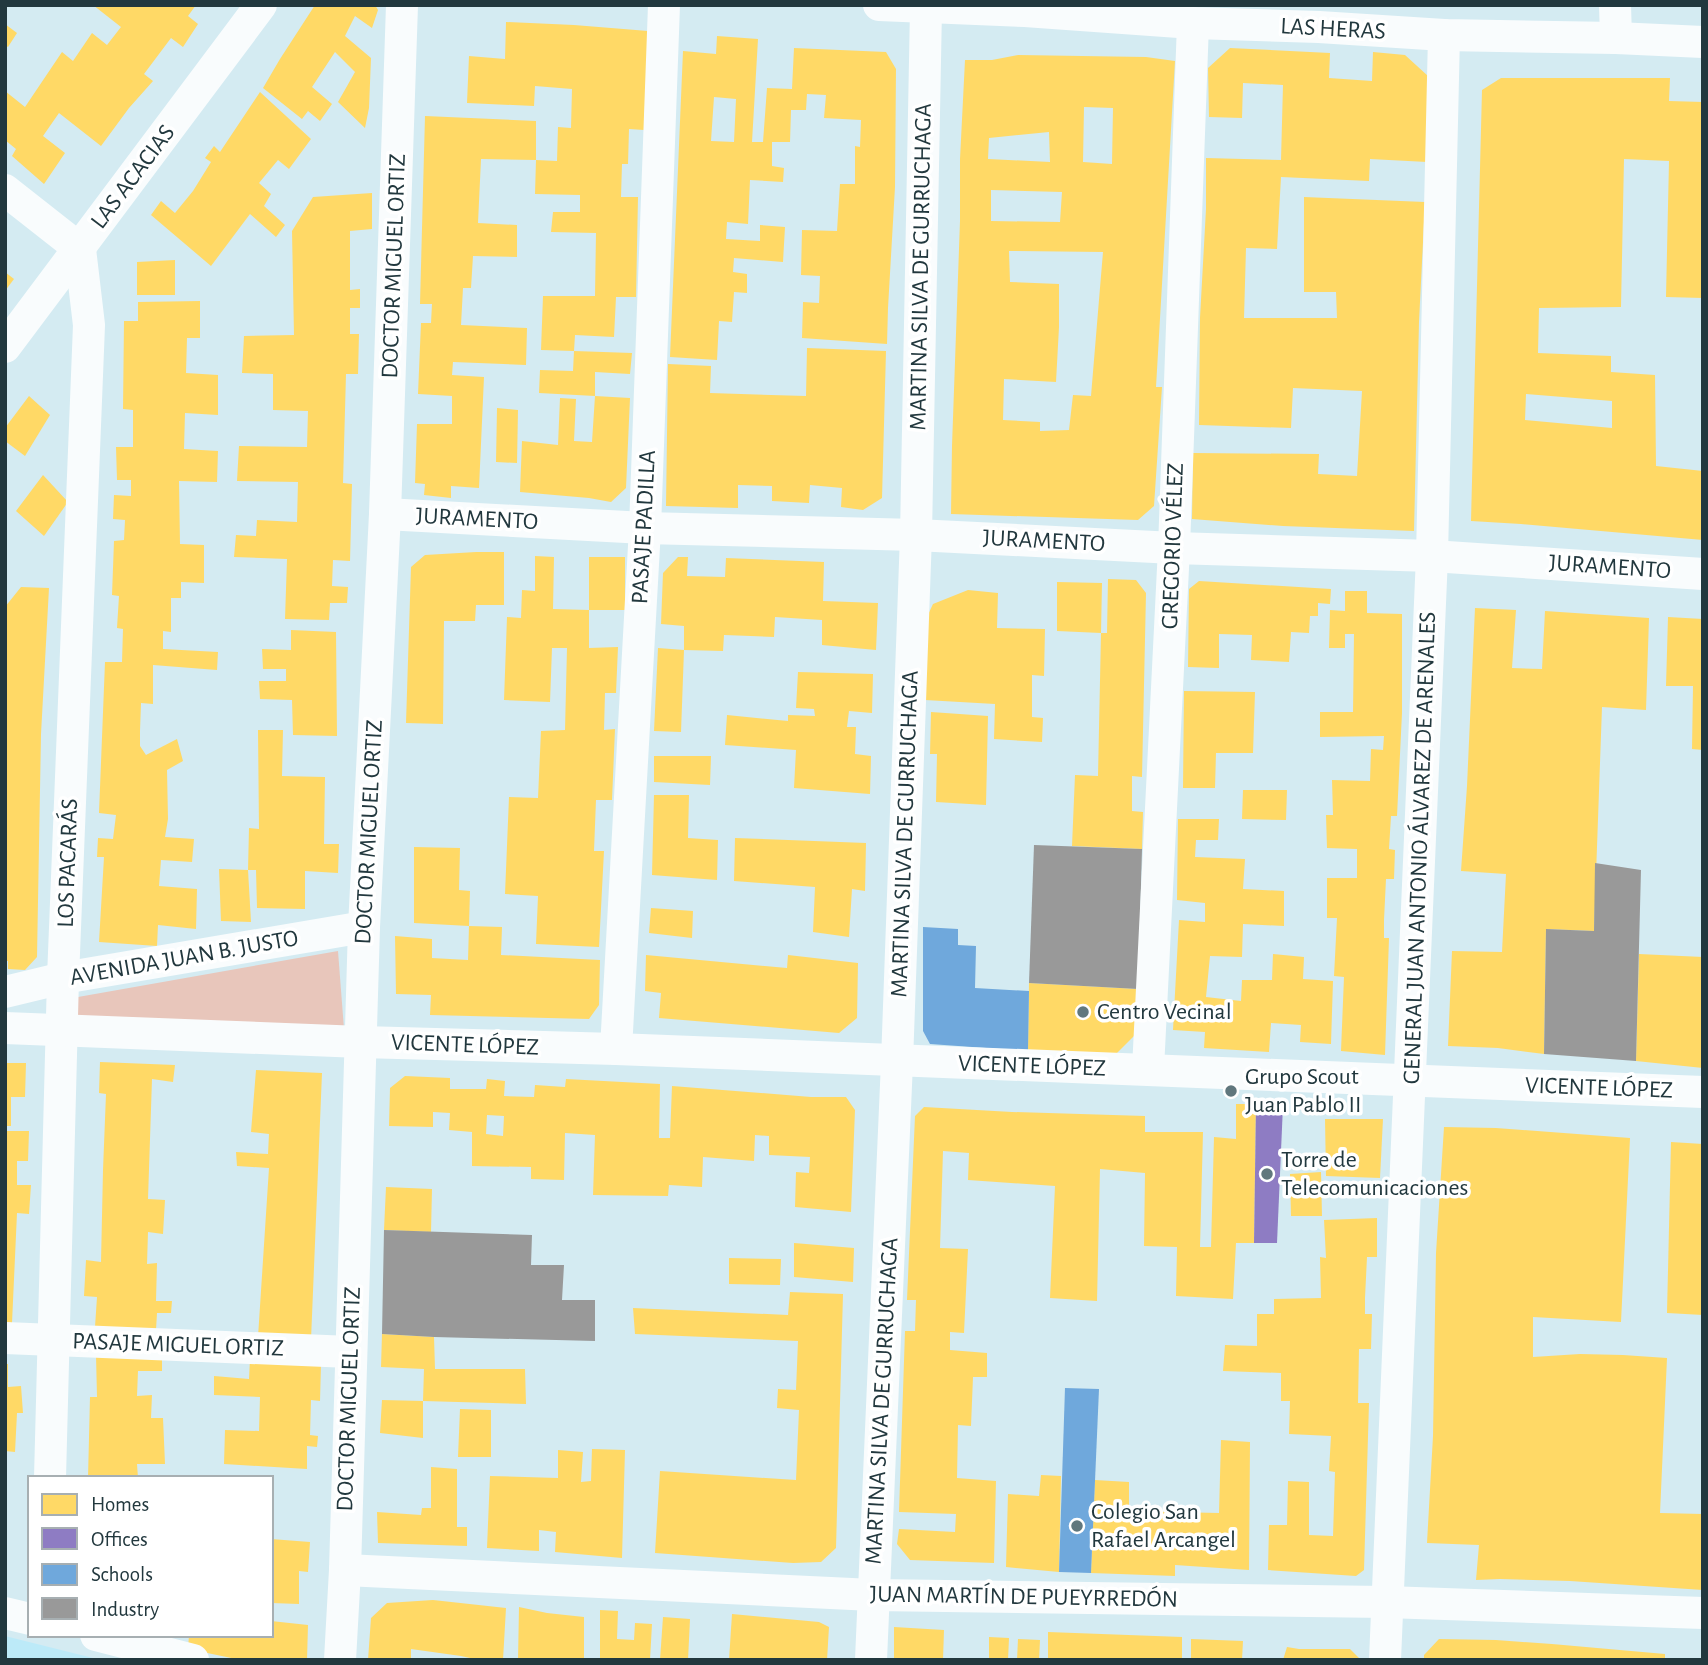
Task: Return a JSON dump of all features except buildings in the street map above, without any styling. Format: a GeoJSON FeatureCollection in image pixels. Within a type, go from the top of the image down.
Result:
{"type":"FeatureCollection","features":[{"type":"Feature","properties":{"kind":"street","name":"LAS ACACIAS"},"geometry":{"type":"LineString","coordinates":[[5,347],[261,5]]}},
{"type":"Feature","properties":{"kind":"street","name":"DOCTOR MIGUEL ORTIZ"},"geometry":{"type":"LineString","coordinates":[[340,1660],[364,928],[385,514],[402,5]]}},
{"type":"Feature","properties":{"kind":"street","name":"PASAJE PADILLA"},"geometry":{"type":"LineString","coordinates":[[616,1049],[645,528],[664,5]]}},
{"type":"Feature","properties":{"kind":"street","name":"LAS HERAS"},"geometry":{"type":"LineString","coordinates":[[879,5],[1025,8],[1193,23],[1319,16],[1444,35],[1703,42]]}},
{"type":"Feature","properties":{"kind":"street"},"geometry":{"type":"LineString","coordinates":[[1615,5],[1616,38]]}},
{"type":"Feature","properties":{"kind":"street","name":"MARTINA SILVA DE GURRUCHAGA"},"geometry":{"type":"LineString","coordinates":[[871,1660],[916,535],[926,8]]}},
{"type":"Feature","properties":{"kind":"street","name":"GREGORIO VÉLEZ"},"geometry":{"type":"LineString","coordinates":[[1147,1069],[1174,548],[1193,23]]}},
{"type":"Feature","properties":{"kind":"street","name":"GENERAL JUAN ANTONIO ÁLVAREZ DE ARENALES"},"geometry":{"type":"LineString","coordinates":[[1385,1660],[1432,556],[1444,35]]}},
{"type":"Feature","properties":{"kind":"street"},"geometry":{"type":"LineString","coordinates":[[5,190],[80,249]]}},
{"type":"Feature","properties":{"kind":"street","name":"LOS PACARÁS"},"geometry":{"type":"LineString","coordinates":[[50,1476],[63,978],[89,326],[80,249]]}},
{"type":"Feature","properties":{"kind":"street","name":"JURAMENTO"},"geometry":{"type":"LineString","coordinates":[[385,514],[645,528],[916,535],[1174,548],[1432,556],[1703,573]]}},
{"type":"Feature","properties":{"kind":"street","name":"AVENIDA JUAN B. JUSTO"},"geometry":{"type":"LineString","coordinates":[[5,992],[63,978],[364,928]]}},
{"type":"Feature","properties":{"kind":"street"},"geometry":{"type":"LineString","coordinates":[[5,1028],[361,1042]]}},
{"type":"Feature","properties":{"kind":"street","name":"VICENTE LÓPEZ"},"geometry":{"type":"LineString","coordinates":[[361,1042],[616,1049],[1703,1092]]}},
{"type":"Feature","properties":{"kind":"street","name":"PASAJE MIGUEL ORTIZ"},"geometry":{"type":"LineString","coordinates":[[5,1338],[350,1352]]}},
{"type":"Feature","properties":{"kind":"street","name":"JUAN MARTÍN DE PUEYRREDÓN"},"geometry":{"type":"LineString","coordinates":[[345,1570],[873,1595],[1386,1602],[1703,1613]]}},
{"type":"Feature","properties":{"kind":"street"},"geometry":{"type":"LineString","coordinates":[[5,1613],[28,1619]]}},
{"type":"Feature","properties":{"kind":"street"},"geometry":{"type":"LineString","coordinates":[[104,1637],[193,1660]]}},
{"type":"Feature","properties":{"kind":"shaded area"},"geometry":{"type":"Polygon","coordinates":[[[338,951],[344,1029],[76,1021],[78,997],[338,951]]]}},
{"type":"Feature","properties":{"kind":"shaded area"},"geometry":{"type":"Polygon","coordinates":[[[5,1636],[101,1660],[5,1660],[5,1636]]]}},
{"type":"Feature","properties":{"kind":"place","name":"Centro Vecinal"},"geometry":{"type":"Point","coordinates":[1083,1012]}},
{"type":"Feature","properties":{"kind":"place","name":"Grupo Scout Juan Pablo II"},"geometry":{"type":"Point","coordinates":[1231,1091]}},
{"type":"Feature","properties":{"kind":"place","name":"Torre de Telecomunicaciones"},"geometry":{"type":"Point","coordinates":[1267,1174]}},
{"type":"Feature","properties":{"kind":"place","name":"Colegio San Rafael Arcangel"},"geometry":{"type":"Point","coordinates":[1077,1526]}}]}
